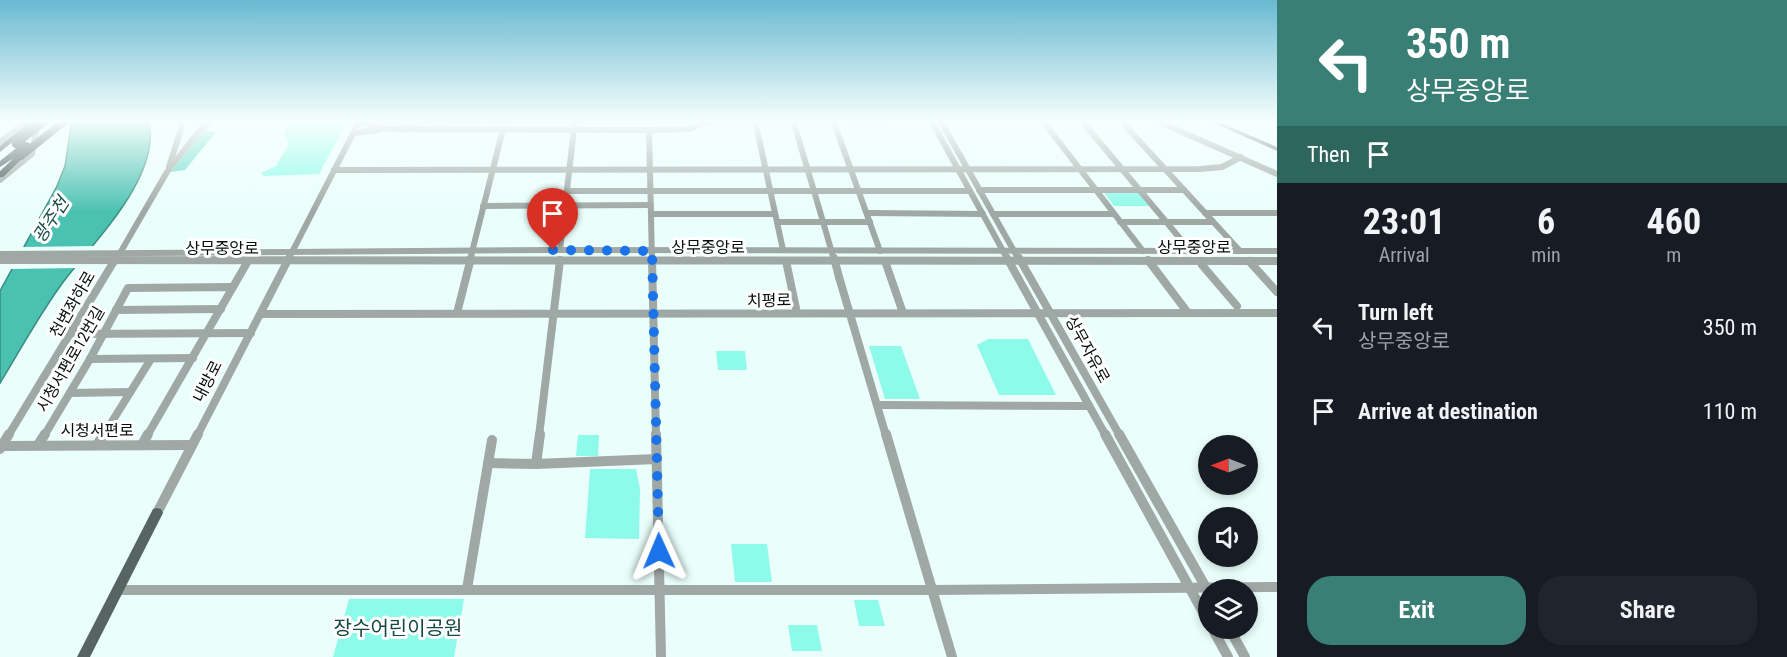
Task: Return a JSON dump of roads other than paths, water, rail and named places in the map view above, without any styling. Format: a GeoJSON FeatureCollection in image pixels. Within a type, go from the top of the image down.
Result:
{"type":"FeatureCollection","features":[{"type":"Feature","properties":{"kind":"highway"},"geometry":{"type":"LineString","coordinates":[[0,165],[22,151]]}},
{"type":"Feature","properties":{"kind":"highway"},"geometry":{"type":"LineString","coordinates":[[0,175],[28,151]]}},
{"type":"Feature","properties":{"kind":"main road","name":"내방로"},"geometry":{"type":"LineString","coordinates":[[84,657],[158,513]]}},
{"type":"Feature","properties":{"kind":"street"},"geometry":{"type":"LineString","coordinates":[[0,175],[29,158],[30,151]]}},
{"type":"Feature","properties":{"kind":"street","name":"천변좌하로"},"geometry":{"type":"LineString","coordinates":[[167,172],[174,151]]}},
{"type":"Feature","properties":{"kind":"street","name":"천변좌하로"},"geometry":{"type":"LineString","coordinates":[[1,447],[72,334],[167,172],[183,151]]}},
{"type":"Feature","properties":{"kind":"street","name":"내방로"},"geometry":{"type":"LineString","coordinates":[[158,513],[344,151]]}},
{"type":"Feature","properties":{"kind":"street"},"geometry":{"type":"LineString","coordinates":[[458,313],[471,251],[497,151]]}},
{"type":"Feature","properties":{"kind":"street"},"geometry":{"type":"LineString","coordinates":[[560,250],[571,151]]}},
{"type":"Feature","properties":{"kind":"street"},"geometry":{"type":"LineString","coordinates":[[650,151],[661,657]]}},
{"type":"Feature","properties":{"kind":"street"},"geometry":{"type":"LineString","coordinates":[[762,151],[783,250]]}},
{"type":"Feature","properties":{"kind":"street"},"geometry":{"type":"LineString","coordinates":[[802,151],[952,657]]}},
{"type":"Feature","properties":{"kind":"street"},"geometry":{"type":"LineString","coordinates":[[844,151],[880,251]]}},
{"type":"Feature","properties":{"kind":"street","name":"상무자유로"},"geometry":{"type":"LineString","coordinates":[[948,151],[1198,604]]}},
{"type":"Feature","properties":{"kind":"street","name":"상무자유로"},"geometry":{"type":"LineString","coordinates":[[957,151],[1201,579]]}},
{"type":"Feature","properties":{"kind":"street"},"geometry":{"type":"LineString","coordinates":[[1065,151],[1143,251]]}},
{"type":"Feature","properties":{"kind":"street"},"geometry":{"type":"LineString","coordinates":[[1106,151],[1188,248]]}},
{"type":"Feature","properties":{"kind":"street"},"geometry":{"type":"LineString","coordinates":[[1148,151],[1240,251]]}},
{"type":"Feature","properties":{"kind":"street"},"geometry":{"type":"LineString","coordinates":[[1226,151],[1277,174]]}},
{"type":"Feature","properties":{"kind":"street"},"geometry":{"type":"LineString","coordinates":[[334,170],[1166,170],[1210,169],[1227,165],[1241,157]]}},
{"type":"Feature","properties":{"kind":"street"},"geometry":{"type":"LineString","coordinates":[[979,190],[1184,190]]}},
{"type":"Feature","properties":{"kind":"street"},"geometry":{"type":"LineString","coordinates":[[567,191],[970,191]]}},
{"type":"Feature","properties":{"kind":"street"},"geometry":{"type":"LineString","coordinates":[[483,206],[651,205]]}},
{"type":"Feature","properties":{"kind":"street"},"geometry":{"type":"LineString","coordinates":[[867,213],[983,214]]}},
{"type":"Feature","properties":{"kind":"street"},"geometry":{"type":"LineString","coordinates":[[1205,213],[1277,213]]}},
{"type":"Feature","properties":{"kind":"street"},"geometry":{"type":"LineString","coordinates":[[651,214],[775,214]]}},
{"type":"Feature","properties":{"kind":"street"},"geometry":{"type":"LineString","coordinates":[[993,214],[1114,214]]}},
{"type":"Feature","properties":{"kind":"street"},"geometry":{"type":"LineString","coordinates":[[777,222],[823,224],[870,222]]}},
{"type":"Feature","properties":{"kind":"street"},"geometry":{"type":"LineString","coordinates":[[1120,222],[1213,222]]}},
{"type":"Feature","properties":{"kind":"street","name":"상무중앙로"},"geometry":{"type":"LineString","coordinates":[[0,260],[103,261],[117,257],[292,252],[560,250],[1277,251]]}},
{"type":"Feature","properties":{"kind":"street","name":"상무중앙로"},"geometry":{"type":"LineString","coordinates":[[0,254],[108,254],[117,257],[287,262],[1277,261]]}},
{"type":"Feature","properties":{"kind":"street"},"geometry":{"type":"LineString","coordinates":[[536,464],[560,260]]}},
{"type":"Feature","properties":{"kind":"street"},"geometry":{"type":"LineString","coordinates":[[1148,260],[1188,313]]}},
{"type":"Feature","properties":{"kind":"street"},"geometry":{"type":"LineString","coordinates":[[142,445],[248,261]]}},
{"type":"Feature","properties":{"kind":"street"},"geometry":{"type":"LineString","coordinates":[[786,261],[797,313]]}},
{"type":"Feature","properties":{"kind":"street"},"geometry":{"type":"LineString","coordinates":[[885,261],[903,313]]}},
{"type":"Feature","properties":{"kind":"street"},"geometry":{"type":"LineString","coordinates":[[1249,261],[1277,292]]}},
{"type":"Feature","properties":{"kind":"street"},"geometry":{"type":"LineString","coordinates":[[1202,265],[1237,306]]}},
{"type":"Feature","properties":{"kind":"street","name":"시청서편로12번길"},"geometry":{"type":"LineString","coordinates":[[38,445],[90,359],[128,288],[233,287]]}},
{"type":"Feature","properties":{"kind":"street"},"geometry":{"type":"LineString","coordinates":[[116,310],[221,309]]}},
{"type":"Feature","properties":{"kind":"street","name":"치평로"},"geometry":{"type":"LineString","coordinates":[[261,314],[1277,313]]}},
{"type":"Feature","properties":{"kind":"street"},"geometry":{"type":"LineString","coordinates":[[72,334],[251,333]]}},
{"type":"Feature","properties":{"kind":"street"},"geometry":{"type":"LineString","coordinates":[[90,359],[193,358]]}},
{"type":"Feature","properties":{"kind":"street"},"geometry":{"type":"LineString","coordinates":[[97,445],[151,359]]}},
{"type":"Feature","properties":{"kind":"street"},"geometry":{"type":"LineString","coordinates":[[70,393],[130,392]]}},
{"type":"Feature","properties":{"kind":"street"},"geometry":{"type":"LineString","coordinates":[[879,405],[1089,406]]}},
{"type":"Feature","properties":{"kind":"street"},"geometry":{"type":"LineString","coordinates":[[466,589],[492,440]]}},
{"type":"Feature","properties":{"kind":"street","name":"시청서편로"},"geometry":{"type":"LineString","coordinates":[[1,447],[38,445],[192,446]]}},
{"type":"Feature","properties":{"kind":"street"},"geometry":{"type":"LineString","coordinates":[[488,463],[536,464],[657,459]]}},
{"type":"Feature","properties":{"kind":"street"},"geometry":{"type":"LineString","coordinates":[[1258,588],[1277,587]]}},
{"type":"Feature","properties":{"kind":"street"},"geometry":{"type":"LineString","coordinates":[[118,590],[1198,589]]}},
{"type":"Feature","properties":{"kind":"street"},"geometry":{"type":"LineString","coordinates":[[1218,639],[1228,657]]}},
{"type":"Feature","properties":{"kind":"street"},"geometry":{"type":"LineString","coordinates":[[1235,639],[1245,657]]}},
{"type":"Feature","properties":{"kind":"water","name":"광주천"},"geometry":{"type":"Polygon","coordinates":[[[67,151],[148,151],[136,185],[123,206],[55,293],[0,383],[0,291],[57,186],[65,166],[67,151]]]}},
{"type":"Feature","properties":{"kind":"park label","name":"장수어린이공원"},"geometry":{"type":"Point","coordinates":[398,628]}}]}
